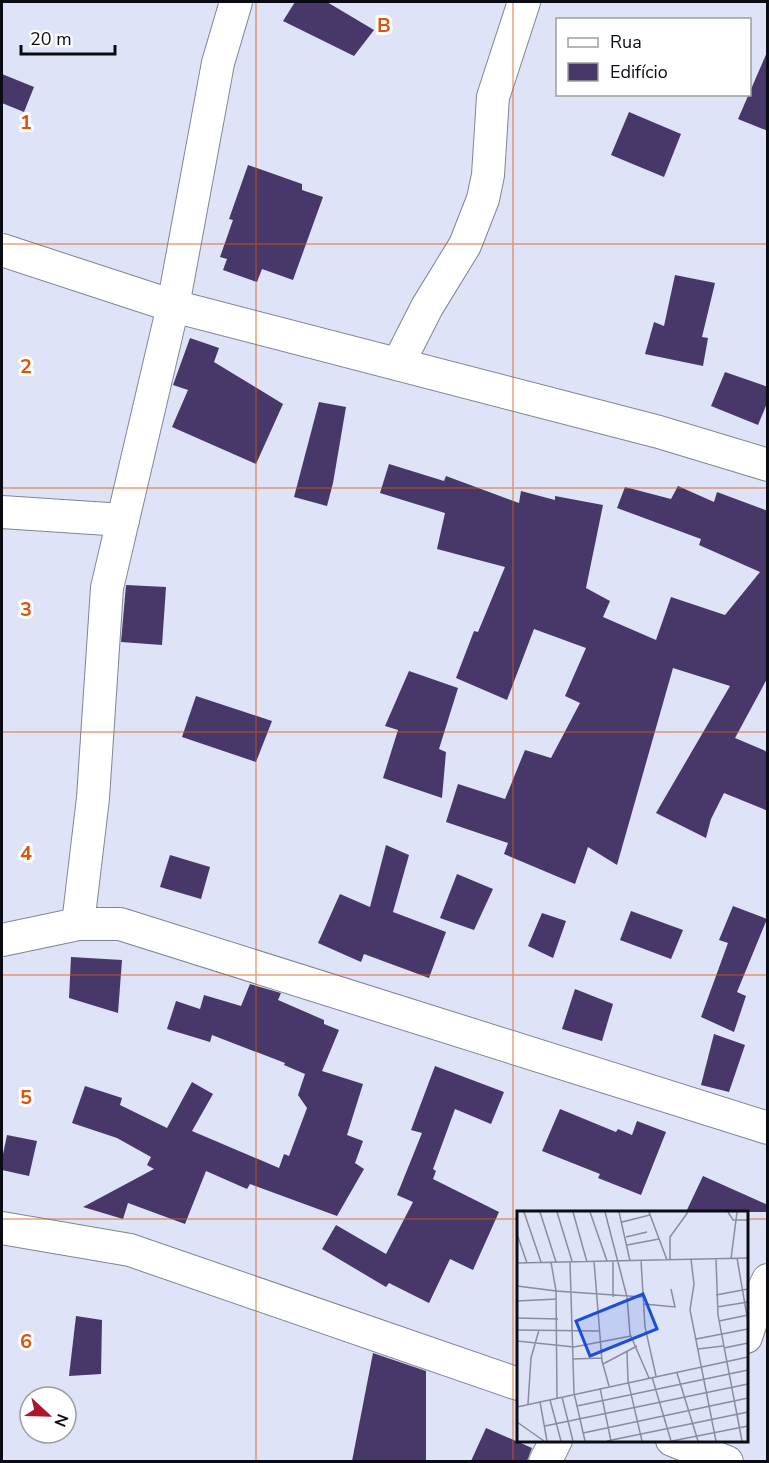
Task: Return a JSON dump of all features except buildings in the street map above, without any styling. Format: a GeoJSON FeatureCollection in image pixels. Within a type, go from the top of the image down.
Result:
{"type":"FeatureCollection","features":[{"type":"Feature","properties":{"kind":"street"},"geometry":{"type":"LineString","coordinates":[[78,924],[93,798],[107,588],[173,306],[218,63],[236,2]]}},
{"type":"Feature","properties":{"kind":"street"},"geometry":{"type":"LineString","coordinates":[[398,364],[427,307],[465,245],[483,199],[488,175],[492,97],[524,2]]}},
{"type":"Feature","properties":{"kind":"street"},"geometry":{"type":"LineString","coordinates":[[2,250],[173,306],[658,432],[768,465]]}},
{"type":"Feature","properties":{"kind":"street"},"geometry":{"type":"LineString","coordinates":[[2,512],[123,520]]}},
{"type":"Feature","properties":{"kind":"street"},"geometry":{"type":"LineString","coordinates":[[2,940],[78,924],[120,924],[768,1128]]}},
{"type":"Feature","properties":{"kind":"street"},"geometry":{"type":"LineString","coordinates":[[2,1228],[130,1250],[517,1383]]}},
{"type":"Feature","properties":{"kind":"street"},"geometry":{"type":"LineString","coordinates":[[748,1334],[759,1298],[768,1280]]}},
{"type":"Feature","properties":{"kind":"street"},"geometry":{"type":"LineString","coordinates":[[545,1461],[555,1442]]}},
{"type":"Feature","properties":{"kind":"street"},"geometry":{"type":"LineString","coordinates":[[680,1442],[717,1452]]}}]}
